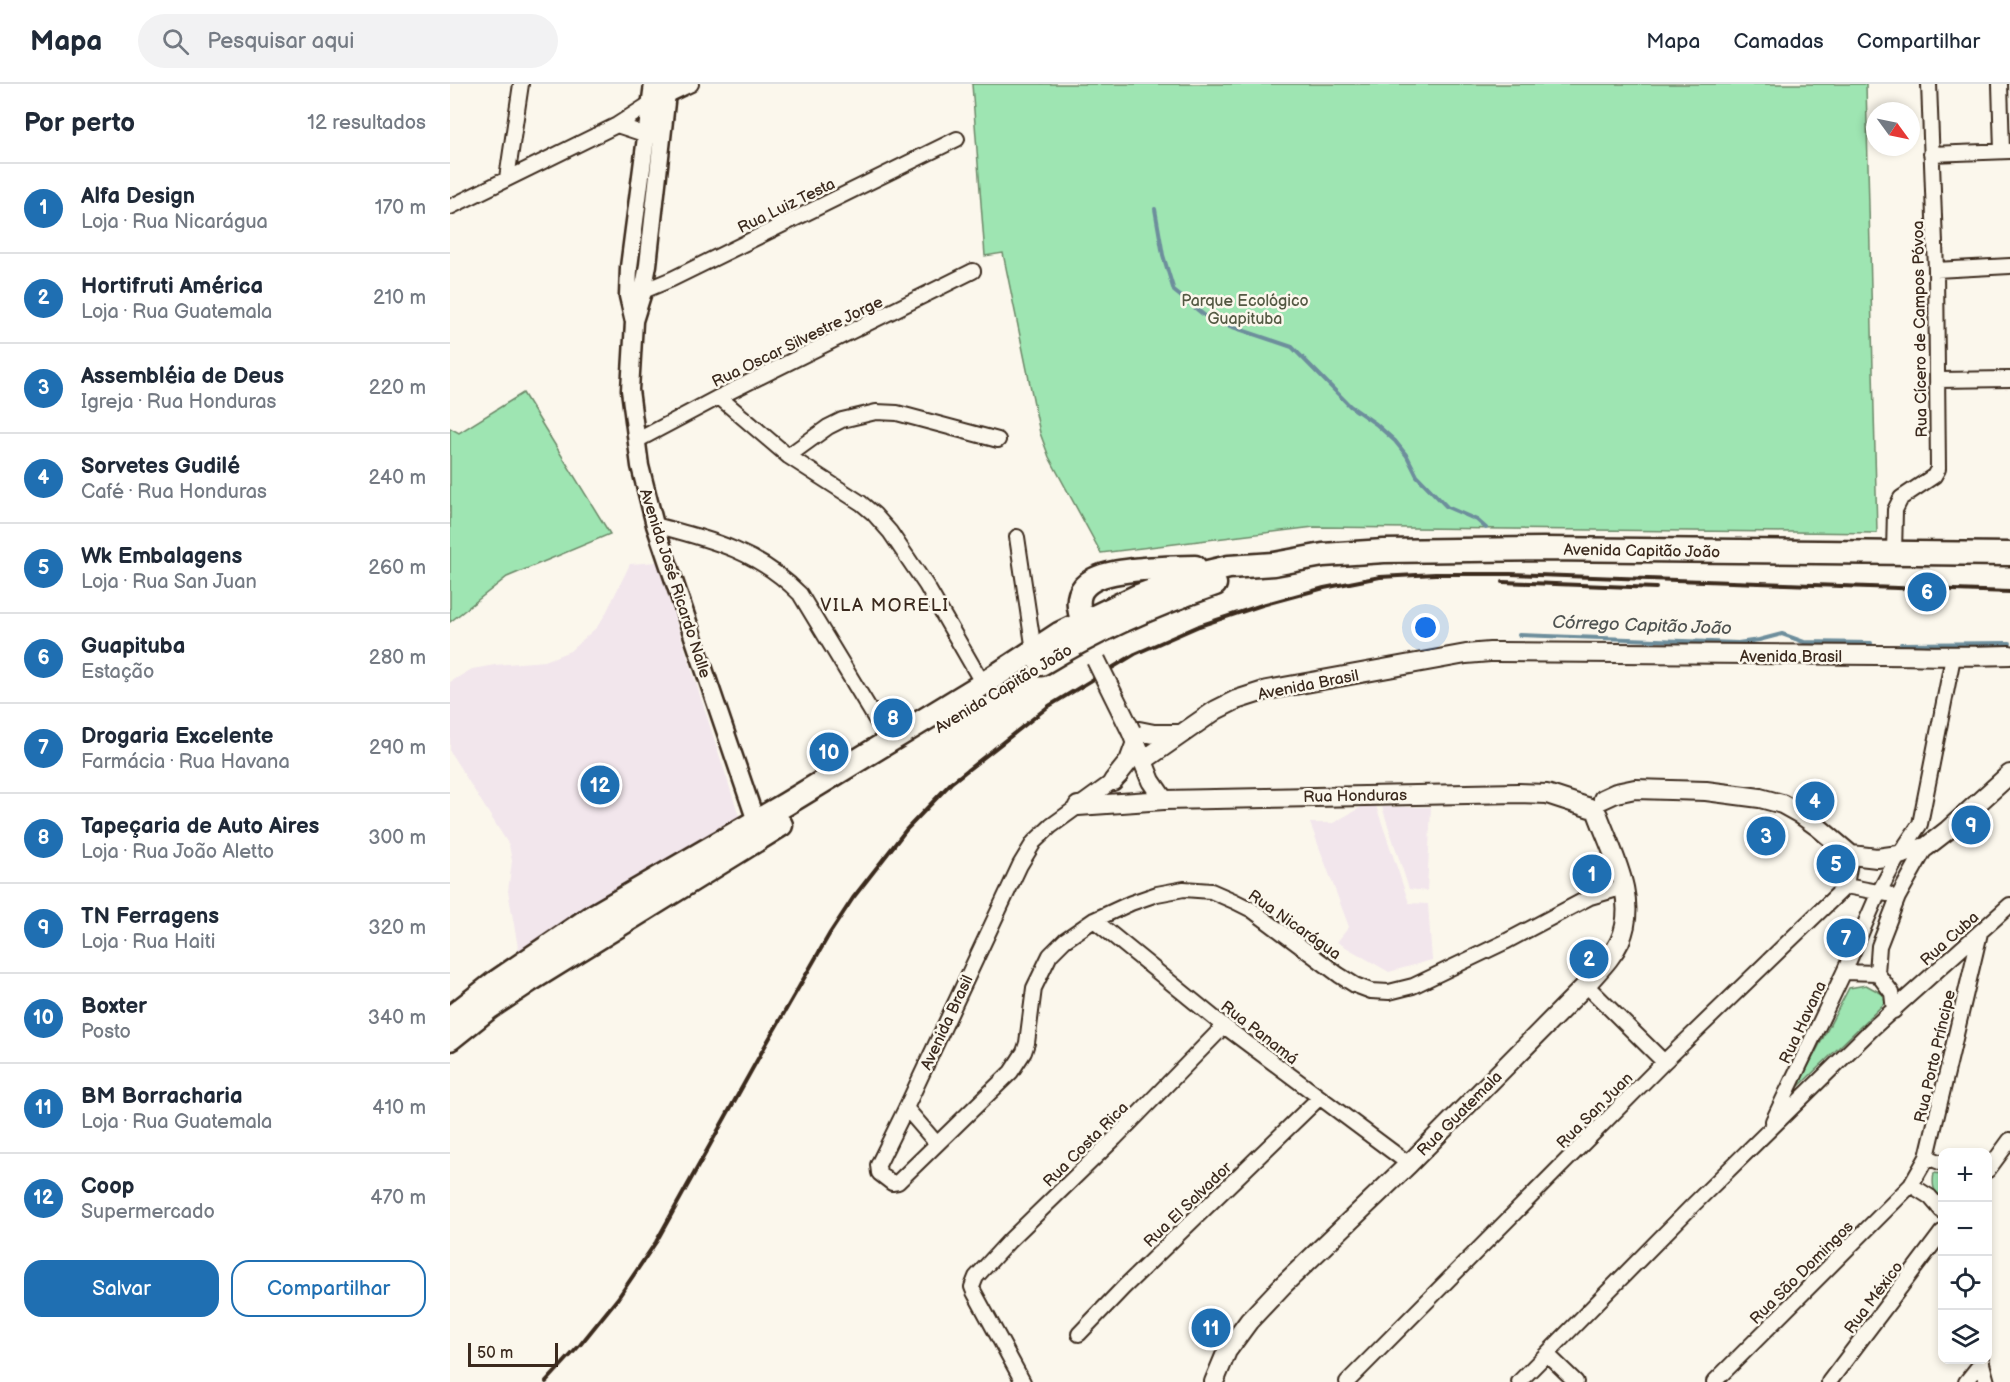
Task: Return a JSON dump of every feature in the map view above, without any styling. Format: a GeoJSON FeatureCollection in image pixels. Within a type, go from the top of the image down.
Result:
{"type":"FeatureCollection","features":[{"type":"Feature","properties":{"kind":"highway","name":"Avenida Capitão João"},"geometry":{"type":"LineString","coordinates":[[1167,592],[1274,564],[1323,555],[1384,551],[1554,549],[2010,554]]}},
{"type":"Feature","properties":{"kind":"highway","name":"Avenida Capitão João"},"geometry":{"type":"LineString","coordinates":[[593,929],[759,829],[1094,644],[1195,575],[1229,567],[1274,564]]}},
{"type":"Feature","properties":{"kind":"highway"},"geometry":{"type":"LineString","coordinates":[[1094,644],[1079,611],[1079,601],[1086,584],[1103,574],[1178,567],[1229,567]]}},
{"type":"Feature","properties":{"kind":"highway"},"geometry":{"type":"LineString","coordinates":[[1138,570],[1157,579],[1167,592]]}},
{"type":"Feature","properties":{"kind":"highway","name":"Avenida Capitão João"},"geometry":{"type":"LineString","coordinates":[[759,829],[889,741],[1034,651],[1094,644]]}},
{"type":"Feature","properties":{"kind":"highway"},"geometry":{"type":"LineString","coordinates":[[450,1018],[496,982],[593,929]]}},
{"type":"Feature","properties":{"kind":"highway"},"geometry":{"type":"LineString","coordinates":[[450,1039],[593,929]]}},
{"type":"Feature","properties":{"kind":"main road"},"geometry":{"type":"LineString","coordinates":[[1094,644],[1147,757],[1151,781],[1164,800]]}},
{"type":"Feature","properties":{"kind":"main road","name":"Avenida Brasil"},"geometry":{"type":"LineString","coordinates":[[1147,757],[1216,710],[1236,700],[1267,690],[1466,654],[1490,652],[1953,657],[2010,655]]}},
{"type":"Feature","properties":{"kind":"main road"},"geometry":{"type":"LineString","coordinates":[[1136,732],[1181,734]]}},
{"type":"Feature","properties":{"kind":"main road"},"geometry":{"type":"LineString","coordinates":[[1113,781],[1129,761],[1136,732]]}},
{"type":"Feature","properties":{"kind":"main road"},"geometry":{"type":"LineString","coordinates":[[1597,808],[1616,793],[1635,789],[1706,791],[1760,798],[1782,804],[1800,814],[1851,855],[1877,858],[1899,855],[1926,847],[2010,774]]}},
{"type":"Feature","properties":{"kind":"main road","name":"Rua Honduras"},"geometry":{"type":"LineString","coordinates":[[1078,806],[1164,800],[1518,793],[1547,794],[1597,808]]}},
{"type":"Feature","properties":{"kind":"main road","name":"Rua Guatemala"},"geometry":{"type":"LineString","coordinates":[[1214,1382],[1227,1351],[1249,1321],[1283,1285],[1409,1164],[1586,985],[1611,956],[1620,940],[1627,911],[1623,888],[1597,808]]}},
{"type":"Feature","properties":{"kind":"street"},"geometry":{"type":"LineString","coordinates":[[507,178],[521,84]]}},
{"type":"Feature","properties":{"kind":"street","name":"Avenida José Ricardo Nalle"},"geometry":{"type":"LineString","coordinates":[[653,84],[651,103],[654,135]]}},
{"type":"Feature","properties":{"kind":"street"},"geometry":{"type":"LineString","coordinates":[[450,207],[617,124],[667,90],[691,84]]}},
{"type":"Feature","properties":{"kind":"street","name":"Rua Cícero de Campos Póvoa"},"geometry":{"type":"LineString","coordinates":[[1893,553],[1895,510],[1898,503],[1901,498],[1937,473],[1936,270],[1929,84]]}},
{"type":"Feature","properties":{"kind":"street"},"geometry":{"type":"LineString","coordinates":[[1931,154],[2006,151],[2000,84]]}},
{"type":"Feature","properties":{"kind":"street","name":"Avenida José Ricardo Nalle"},"geometry":{"type":"LineString","coordinates":[[667,90],[654,135],[629,267],[636,294],[630,390],[636,441],[655,525],[759,829]]}},
{"type":"Feature","properties":{"kind":"street"},"geometry":{"type":"LineString","coordinates":[[617,124],[654,135]]}},
{"type":"Feature","properties":{"kind":"street","name":"Rua Luiz Testa"},"geometry":{"type":"LineString","coordinates":[[636,294],[957,139]]}},
{"type":"Feature","properties":{"kind":"street"},"geometry":{"type":"LineString","coordinates":[[1936,270],[2010,266]]}},
{"type":"Feature","properties":{"kind":"street","name":"Rua Oscar Silvestre Jorge"},"geometry":{"type":"LineString","coordinates":[[636,441],[719,397],[973,272]]}},
{"type":"Feature","properties":{"kind":"street"},"geometry":{"type":"LineString","coordinates":[[1938,380],[2010,379]]}},
{"type":"Feature","properties":{"kind":"street"},"geometry":{"type":"LineString","coordinates":[[719,397],[788,456],[861,503],[874,514],[890,532],[926,585],[983,684]]}},
{"type":"Feature","properties":{"kind":"street"},"geometry":{"type":"LineString","coordinates":[[788,456],[828,427],[842,420],[876,412],[897,414],[998,440]]}},
{"type":"Feature","properties":{"kind":"street"},"geometry":{"type":"LineString","coordinates":[[655,525],[709,539],[750,556],[769,566],[787,581],[800,594],[889,741]]}},
{"type":"Feature","properties":{"kind":"street"},"geometry":{"type":"LineString","coordinates":[[1017,537],[1034,651]]}},
{"type":"Feature","properties":{"kind":"street","name":"Rua Havana"},"geometry":{"type":"LineString","coordinates":[[1769,1130],[1879,892],[1899,855],[1920,824],[1953,657]]}},
{"type":"Feature","properties":{"kind":"street","name":"Avenida Brasil"},"geometry":{"type":"LineString","coordinates":[[892,1183],[879,1173],[878,1165],[1020,865],[1034,842],[1051,826],[1147,757]]}},
{"type":"Feature","properties":{"kind":"street"},"geometry":{"type":"LineString","coordinates":[[1894,1011],[1892,993],[1877,973],[1879,945],[1898,897],[1926,847]]}},
{"type":"Feature","properties":{"kind":"street"},"geometry":{"type":"LineString","coordinates":[[1851,855],[1846,886],[1898,897]]}},
{"type":"Feature","properties":{"kind":"street","name":"Rua San Juan"},"geometry":{"type":"LineString","coordinates":[[1347,1382],[1664,1062],[1846,886]]}},
{"type":"Feature","properties":{"kind":"street","name":"Rua Nicarágua"},"geometry":{"type":"LineString","coordinates":[[892,1183],[898,1182],[1011,1072],[1027,1043],[1034,988],[1050,955],[1065,940],[1094,920],[1131,903],[1157,894],[1184,889],[1211,891],[1252,910],[1339,975],[1356,985],[1371,991],[1389,992],[1424,981],[1590,897],[1623,888]]}},
{"type":"Feature","properties":{"kind":"street","name":"Rua Cuba"},"geometry":{"type":"LineString","coordinates":[[1894,1011],[2010,905]]}},
{"type":"Feature","properties":{"kind":"street","name":"Rua Panamá"},"geometry":{"type":"LineString","coordinates":[[1094,920],[1224,1026],[1409,1164]]}},
{"type":"Feature","properties":{"kind":"street","name":"Rua Porto Príncipe"},"geometry":{"type":"LineString","coordinates":[[1911,1185],[1926,1157],[1980,933]]}},
{"type":"Feature","properties":{"kind":"street"},"geometry":{"type":"LineString","coordinates":[[1844,972],[1877,973]]}},
{"type":"Feature","properties":{"kind":"street"},"geometry":{"type":"LineString","coordinates":[[1586,985],[1664,1062]]}},
{"type":"Feature","properties":{"kind":"street"},"geometry":{"type":"LineString","coordinates":[[1892,993],[1902,997],[1911,996]]}},
{"type":"Feature","properties":{"kind":"street","name":"Rua Havana"},"geometry":{"type":"LineString","coordinates":[[1519,1382],[1694,1204],[1873,1028],[1894,1011]]}},
{"type":"Feature","properties":{"kind":"street","name":"Rua Costa Rica"},"geometry":{"type":"LineString","coordinates":[[1023,1382],[972,1287],[976,1277],[1224,1026]]}},
{"type":"Feature","properties":{"kind":"street","name":"Rua El Salvador"},"geometry":{"type":"LineString","coordinates":[[1079,1334],[1124,1287],[1319,1098]]}},
{"type":"Feature","properties":{"kind":"street"},"geometry":{"type":"LineString","coordinates":[[906,1108],[938,1144]]}},
{"type":"Feature","properties":{"kind":"street"},"geometry":{"type":"LineString","coordinates":[[1992,1160],[2008,1145]]}},
{"type":"Feature","properties":{"kind":"street"},"geometry":{"type":"LineString","coordinates":[[1926,1157],[1938,1162]]}},
{"type":"Feature","properties":{"kind":"street"},"geometry":{"type":"LineString","coordinates":[[1911,1185],[1930,1197],[1938,1206]]}},
{"type":"Feature","properties":{"kind":"street","name":"Rua São Domingos"},"geometry":{"type":"LineString","coordinates":[[1714,1382],[1911,1185]]}},
{"type":"Feature","properties":{"kind":"street","name":"Rua México"},"geometry":{"type":"LineString","coordinates":[[1829,1382],[1938,1237]]}},
{"type":"Feature","properties":{"kind":"street"},"geometry":{"type":"LineString","coordinates":[[1547,1354],[1576,1382]]}},
{"type":"Feature","properties":{"kind":"street"},"geometry":{"type":"LineString","coordinates":[[1966,1382],[1978,1364]]}},
{"type":"Feature","properties":{"kind":"street"},"geometry":{"type":"LineString","coordinates":[[1982,1364],[1988,1382]]}},
{"type":"Feature","properties":{"kind":"shaded area"},"geometry":{"type":"Polygon","coordinates":[[[657,562],[740,819],[519,953],[508,891],[512,861],[509,845],[450,752],[450,682],[472,669],[545,661],[570,651],[597,627],[630,564],[657,562]]]}},
{"type":"Feature","properties":{"kind":"shaded area"},"geometry":{"type":"Polygon","coordinates":[[[1374,800],[1409,903],[1428,904],[1432,960],[1389,972],[1337,942],[1349,927],[1310,823],[1333,823],[1374,800]]]}},
{"type":"Feature","properties":{"kind":"shaded area"},"geometry":{"type":"Polygon","coordinates":[[[1382,807],[1431,807],[1427,891],[1409,889],[1382,807]]]}},
{"type":"Feature","properties":{"kind":"green space","name":"Parque Ecológico Guapituba"},"geometry":{"type":"Polygon","coordinates":[[[972,84],[1866,84],[1877,533],[1314,527],[1101,553],[1049,457],[1040,433],[1003,253],[985,256],[972,84]]]}},
{"type":"Feature","properties":{"kind":"green space"},"geometry":{"type":"Polygon","coordinates":[[[523,393],[610,534],[507,577],[450,622],[450,428],[459,433],[523,393]]]}},
{"type":"Feature","properties":{"kind":"green space"},"geometry":{"type":"Polygon","coordinates":[[[1866,985],[1890,998],[1797,1088],[1849,988],[1866,985]]]}},
{"type":"Feature","properties":{"kind":"green space"},"geometry":{"type":"Polygon","coordinates":[[[1934,1173],[1938,1174],[1938,1195],[1934,1188],[1934,1173]]]}},
{"type":"Feature","properties":{"kind":"waterway"},"geometry":{"type":"LineString","coordinates":[[1155,209],[1163,255],[1174,291],[1209,319],[1292,347],[1350,406],[1395,441],[1407,456],[1417,476],[1447,507],[1477,520],[1486,528]]}},
{"type":"Feature","properties":{"kind":"waterway","name":"Córrego Capitão João"},"geometry":{"type":"LineString","coordinates":[[1519,635],[1738,643],[1782,634],[1804,642],[1871,643]]}},
{"type":"Feature","properties":{"kind":"waterway","name":"Córrego Capitão João"},"geometry":{"type":"LineString","coordinates":[[1901,644],[2010,643]]}},
{"type":"Feature","properties":{"kind":"railway"},"geometry":{"type":"LineString","coordinates":[[546,1382],[618,1298],[656,1242],[830,933],[853,898],[906,830],[951,783],[1049,706],[1135,654],[1199,626],[1262,605],[1324,588],[1380,577],[1510,574],[2010,592]]}},
{"type":"Feature","properties":{"kind":"railway"},"geometry":{"type":"LineString","coordinates":[[1503,582],[1656,588]]}},
{"type":"Feature","properties":{"kind":"place","name":"Guapituba"},"geometry":{"type":"Point","coordinates":[1927,592]}},
{"type":"Feature","properties":{"kind":"place","name":"Tapeçaria de Auto Aires"},"geometry":{"type":"Point","coordinates":[893,718]}},
{"type":"Feature","properties":{"kind":"place","name":"Boxter"},"geometry":{"type":"Point","coordinates":[829,752]}},
{"type":"Feature","properties":{"kind":"place","name":"Coop"},"geometry":{"type":"Point","coordinates":[600,785]}},
{"type":"Feature","properties":{"kind":"place","name":"Sorvetes Gudilé"},"geometry":{"type":"Point","coordinates":[1815,801]}},
{"type":"Feature","properties":{"kind":"place","name":"TN Ferragens"},"geometry":{"type":"Point","coordinates":[1971,825]}},
{"type":"Feature","properties":{"kind":"place","name":"Assembléia de Deus"},"geometry":{"type":"Point","coordinates":[1766,836]}},
{"type":"Feature","properties":{"kind":"place","name":"Wk Embalagens"},"geometry":{"type":"Point","coordinates":[1836,864]}},
{"type":"Feature","properties":{"kind":"place","name":"Alfa Design"},"geometry":{"type":"Point","coordinates":[1592,874]}},
{"type":"Feature","properties":{"kind":"place","name":"Drogaria Excelente"},"geometry":{"type":"Point","coordinates":[1846,938]}},
{"type":"Feature","properties":{"kind":"place","name":"Hortifruti América"},"geometry":{"type":"Point","coordinates":[1589,959]}},
{"type":"Feature","properties":{"kind":"place","name":"BM Borracharia"},"geometry":{"type":"Point","coordinates":[1211,1328]}},
{"type":"Feature","properties":{"kind":"district","name":"VILA MORELI"},"geometry":{"type":"Point","coordinates":[885,605]}}]}
